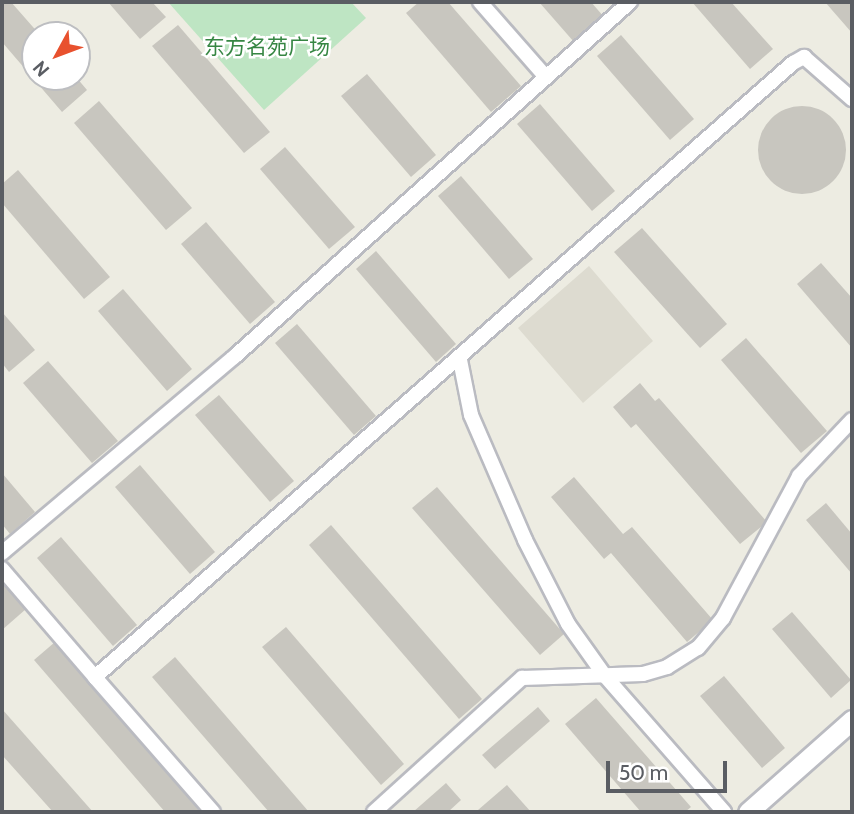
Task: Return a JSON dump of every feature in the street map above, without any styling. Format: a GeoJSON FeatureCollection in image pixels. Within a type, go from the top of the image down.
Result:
{"type":"FeatureCollection","features":[{"type":"Feature","properties":{"kind":"street"},"geometry":{"type":"LineString","coordinates":[[480,2],[546,77]]}},
{"type":"Feature","properties":{"kind":"street"},"geometry":{"type":"LineString","coordinates":[[2,553],[234,357],[630,2]]}},
{"type":"Feature","properties":{"kind":"street"},"geometry":{"type":"LineString","coordinates":[[94,677],[460,360],[793,63],[804,57],[852,99]]}},
{"type":"Feature","properties":{"kind":"street"},"geometry":{"type":"LineString","coordinates":[[460,360],[471,415],[525,540],[568,624],[605,676],[724,812]]}},
{"type":"Feature","properties":{"kind":"street"},"geometry":{"type":"LineString","coordinates":[[374,812],[522,678],[605,676],[667,667],[698,649],[723,618],[800,476],[852,420]]}},
{"type":"Feature","properties":{"kind":"street"},"geometry":{"type":"LineString","coordinates":[[2,569],[213,812]]}},
{"type":"Feature","properties":{"kind":"street"},"geometry":{"type":"LineString","coordinates":[[748,812],[852,720]]}},
{"type":"Feature","properties":{"kind":"shaded area"},"geometry":{"type":"Polygon","coordinates":[[[589,266],[653,341],[583,403],[518,328],[589,266]]]}},
{"type":"Feature","properties":{"kind":"green space","name":"东方名苑广场"},"geometry":{"type":"Polygon","coordinates":[[[168,2],[351,2],[366,18],[264,110],[168,2]]]}},
{"type":"Feature","properties":{"kind":"building"},"geometry":{"type":"Polygon","coordinates":[[[2,2],[11,2],[28,21],[21,21],[21,64],[2,42],[2,2]]]}},
{"type":"Feature","properties":{"kind":"building"},"geometry":{"type":"Polygon","coordinates":[[[108,2],[152,2],[166,17],[140,39],[108,2]]]}},
{"type":"Feature","properties":{"kind":"building"},"geometry":{"type":"Polygon","coordinates":[[[419,2],[448,2],[521,86],[491,112],[406,13],[419,2]]]}},
{"type":"Feature","properties":{"kind":"building"},"geometry":{"type":"Polygon","coordinates":[[[539,2],[591,2],[604,17],[574,42],[539,2]]]}},
{"type":"Feature","properties":{"kind":"building"},"geometry":{"type":"Polygon","coordinates":[[[692,2],[731,2],[773,49],[750,69],[692,2]]]}},
{"type":"Feature","properties":{"kind":"building"},"geometry":{"type":"Polygon","coordinates":[[[825,2],[852,2],[852,33],[825,2]]]}},
{"type":"Feature","properties":{"kind":"building"},"geometry":{"type":"Polygon","coordinates":[[[178,25],[270,132],[244,153],[152,46],[178,25]]]}},
{"type":"Feature","properties":{"kind":"building"},"geometry":{"type":"Polygon","coordinates":[[[621,35],[694,119],[670,140],[597,56],[621,35]]]}},
{"type":"Feature","properties":{"kind":"building"},"geometry":{"type":"Polygon","coordinates":[[[367,74],[436,155],[411,177],[341,96],[367,74]]]}},
{"type":"Feature","properties":{"kind":"building"},"geometry":{"type":"Polygon","coordinates":[[[44,91],[86,91],[62,112],[44,91]]]}},
{"type":"Feature","properties":{"kind":"building"},"geometry":{"type":"Polygon","coordinates":[[[99,101],[192,208],[166,230],[74,123],[99,101]]]}},
{"type":"Feature","properties":{"kind":"building"},"geometry":{"type":"Polygon","coordinates":[[[540,104],[615,191],[592,211],[517,124],[540,104]]]}},
{"type":"Feature","properties":{"kind":"building"},"geometry":{"type":"Polygon","coordinates":[[[802,106],[819,109],[833,119],[843,133],[846,150],[843,167],[833,181],[819,191],[802,194],[785,191],[771,181],[761,167],[758,150],[761,133],[771,119],[785,109],[802,106]]]}},
{"type":"Feature","properties":{"kind":"building"},"geometry":{"type":"Polygon","coordinates":[[[285,147],[355,227],[329,249],[260,169],[285,147]]]}},
{"type":"Feature","properties":{"kind":"building"},"geometry":{"type":"Polygon","coordinates":[[[18,170],[110,277],[84,299],[2,203],[2,184],[18,170]]]}},
{"type":"Feature","properties":{"kind":"building"},"geometry":{"type":"Polygon","coordinates":[[[461,176],[533,259],[509,279],[438,196],[461,176]]]}},
{"type":"Feature","properties":{"kind":"building"},"geometry":{"type":"Polygon","coordinates":[[[206,222],[275,302],[250,324],[181,244],[206,222]]]}},
{"type":"Feature","properties":{"kind":"building"},"geometry":{"type":"Polygon","coordinates":[[[642,228],[727,324],[700,348],[614,252],[642,228]]]}},
{"type":"Feature","properties":{"kind":"building"},"geometry":{"type":"Polygon","coordinates":[[[376,251],[456,344],[436,362],[356,269],[376,251]]]}},
{"type":"Feature","properties":{"kind":"building"},"geometry":{"type":"Polygon","coordinates":[[[821,263],[852,298],[852,348],[797,284],[821,263]]]}},
{"type":"Feature","properties":{"kind":"building"},"geometry":{"type":"Polygon","coordinates":[[[123,289],[192,369],[167,391],[98,311],[123,289]]]}},
{"type":"Feature","properties":{"kind":"building"},"geometry":{"type":"Polygon","coordinates":[[[2,312],[35,350],[9,372],[2,363],[2,312]]]}},
{"type":"Feature","properties":{"kind":"building"},"geometry":{"type":"Polygon","coordinates":[[[297,324],[376,416],[354,435],[275,343],[297,324]]]}},
{"type":"Feature","properties":{"kind":"building"},"geometry":{"type":"Polygon","coordinates":[[[746,338],[827,431],[801,453],[721,360],[746,338]]]}},
{"type":"Feature","properties":{"kind":"building"},"geometry":{"type":"Polygon","coordinates":[[[48,361],[118,441],[92,463],[23,383],[48,361]]]}},
{"type":"Feature","properties":{"kind":"building"},"geometry":{"type":"Polygon","coordinates":[[[640,383],[655,401],[659,398],[767,522],[740,544],[636,424],[631,428],[613,407],[640,383]]]}},
{"type":"Feature","properties":{"kind":"building"},"geometry":{"type":"Polygon","coordinates":[[[219,395],[294,481],[270,502],[195,415],[219,395]]]}},
{"type":"Feature","properties":{"kind":"building"},"geometry":{"type":"Polygon","coordinates":[[[140,465],[215,552],[190,574],[115,487],[140,465]]]}},
{"type":"Feature","properties":{"kind":"building"},"geometry":{"type":"Polygon","coordinates":[[[2,473],[35,512],[10,534],[2,524],[2,473]]]}},
{"type":"Feature","properties":{"kind":"building"},"geometry":{"type":"Polygon","coordinates":[[[574,477],[623,534],[632,527],[713,620],[687,642],[611,553],[604,559],[551,497],[574,477]]]}},
{"type":"Feature","properties":{"kind":"building"},"geometry":{"type":"Polygon","coordinates":[[[437,487],[564,634],[540,655],[412,508],[437,487]]]}},
{"type":"Feature","properties":{"kind":"building"},"geometry":{"type":"Polygon","coordinates":[[[826,503],[852,534],[852,574],[806,520],[826,503]]]}},
{"type":"Feature","properties":{"kind":"building"},"geometry":{"type":"Polygon","coordinates":[[[331,525],[482,699],[459,719],[309,545],[331,525]]]}},
{"type":"Feature","properties":{"kind":"building"},"geometry":{"type":"Polygon","coordinates":[[[61,537],[137,625],[113,646],[37,558],[61,537]]]}},
{"type":"Feature","properties":{"kind":"building"},"geometry":{"type":"Polygon","coordinates":[[[2,581],[26,609],[2,630],[2,581]]]}},
{"type":"Feature","properties":{"kind":"building"},"geometry":{"type":"Polygon","coordinates":[[[792,612],[851,680],[831,698],[772,629],[792,612]]]}},
{"type":"Feature","properties":{"kind":"building"},"geometry":{"type":"Polygon","coordinates":[[[286,627],[404,764],[381,785],[262,647],[286,627]]]}},
{"type":"Feature","properties":{"kind":"building"},"geometry":{"type":"Polygon","coordinates":[[[55,642],[202,812],[165,812],[34,660],[55,642]]]}},
{"type":"Feature","properties":{"kind":"building"},"geometry":{"type":"Polygon","coordinates":[[[175,657],[309,812],[269,812],[152,677],[175,657]]]}},
{"type":"Feature","properties":{"kind":"building"},"geometry":{"type":"Polygon","coordinates":[[[724,676],[785,748],[762,768],[700,696],[724,676]]]}},
{"type":"Feature","properties":{"kind":"building"},"geometry":{"type":"Polygon","coordinates":[[[596,698],[691,807],[685,812],[641,812],[565,724],[596,698]]]}},
{"type":"Feature","properties":{"kind":"building"},"geometry":{"type":"Polygon","coordinates":[[[538,707],[550,721],[495,769],[482,755],[538,707]]]}},
{"type":"Feature","properties":{"kind":"building"},"geometry":{"type":"Polygon","coordinates":[[[2,709],[93,812],[53,812],[2,755],[2,709]]]}},
{"type":"Feature","properties":{"kind":"building"},"geometry":{"type":"Polygon","coordinates":[[[446,783],[461,800],[448,812],[413,812],[446,783]]]}},
{"type":"Feature","properties":{"kind":"building"},"geometry":{"type":"Polygon","coordinates":[[[507,785],[531,812],[478,810],[507,785]]]}}]}
